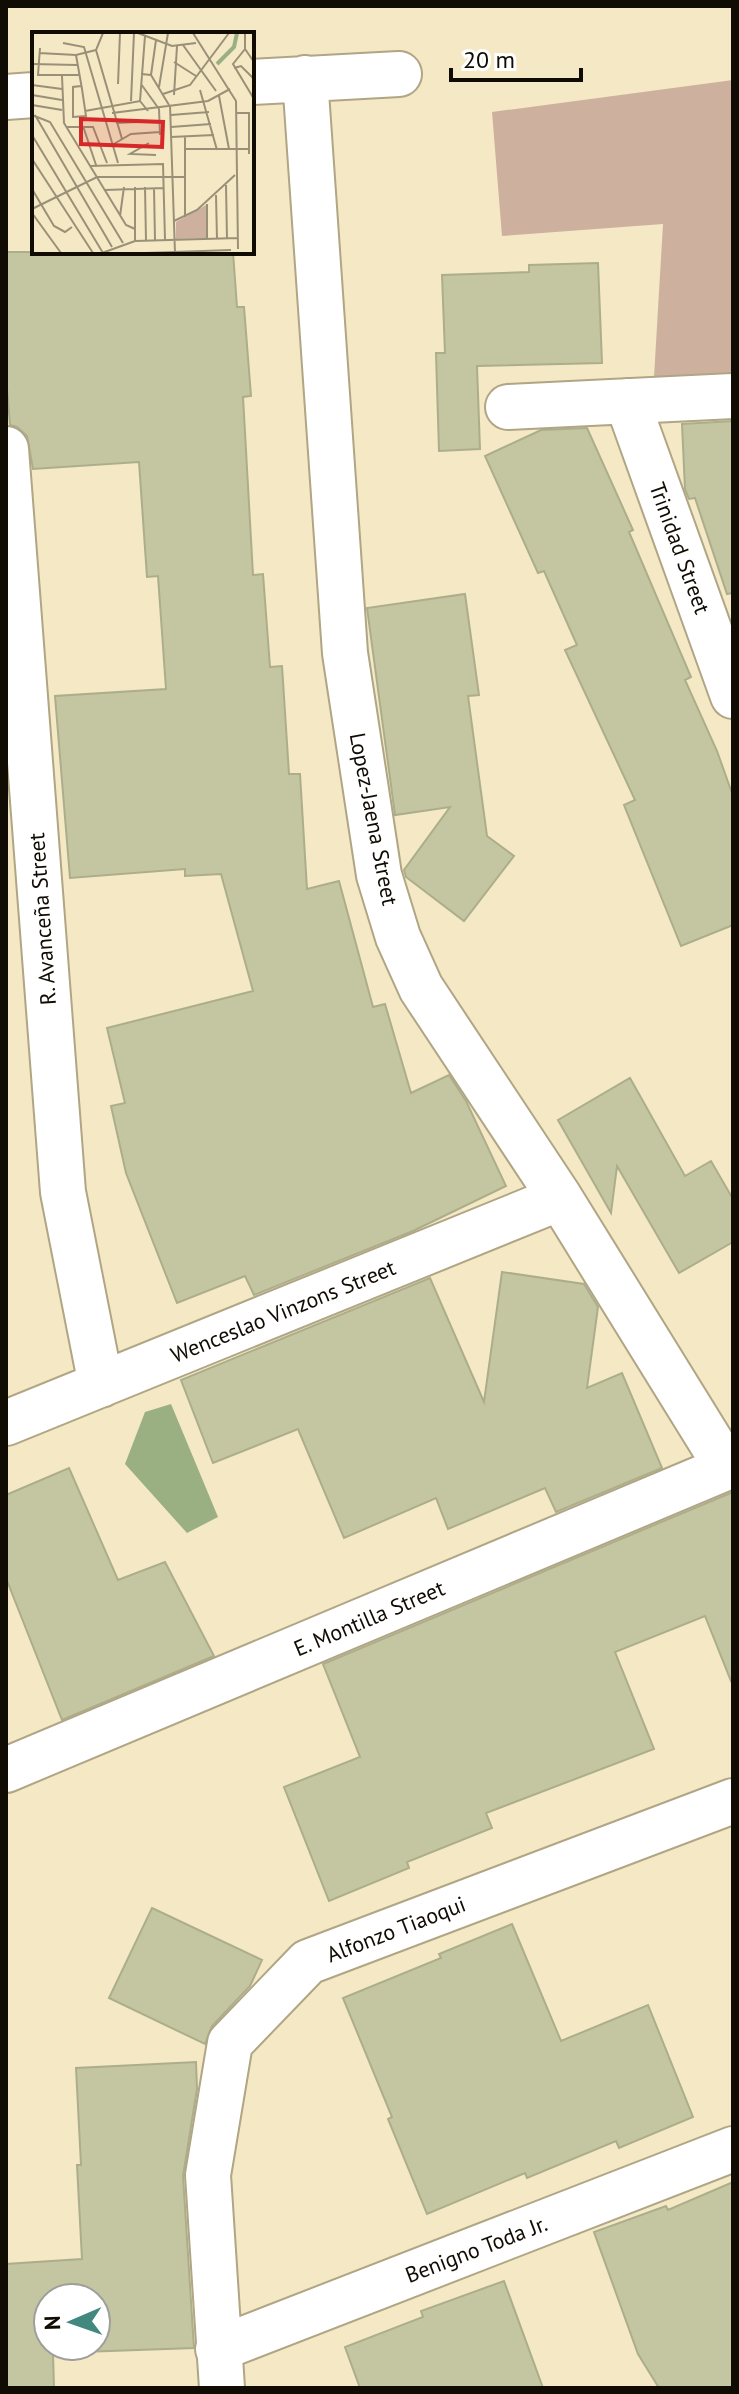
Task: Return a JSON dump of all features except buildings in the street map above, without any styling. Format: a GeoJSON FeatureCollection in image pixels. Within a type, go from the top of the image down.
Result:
{"type":"FeatureCollection","features":[{"type":"Feature","properties":{"kind":"street"},"geometry":{"type":"LineString","coordinates":[[254,82],[399,74]]}},
{"type":"Feature","properties":{"kind":"street","name":"Lopez-Jaena Street"},"geometry":{"type":"LineString","coordinates":[[305,78],[345,653],[379,875],[398,937],[421,988],[560,1198],[730,1466]]}},
{"type":"Feature","properties":{"kind":"street"},"geometry":{"type":"LineString","coordinates":[[6,97],[32,95]]}},
{"type":"Feature","properties":{"kind":"street"},"geometry":{"type":"LineString","coordinates":[[508,407],[733,396]]}},
{"type":"Feature","properties":{"kind":"street","name":"Trinidad Street"},"geometry":{"type":"LineString","coordinates":[[627,401],[733,696]]}},
{"type":"Feature","properties":{"kind":"street","name":"R. Avanceña Street"},"geometry":{"type":"LineString","coordinates":[[6,449],[63,1192],[101,1385]]}},
{"type":"Feature","properties":{"kind":"street","name":"Wenceslao Vinzons Street"},"geometry":{"type":"LineString","coordinates":[[6,1423],[560,1198]]}},
{"type":"Feature","properties":{"kind":"street","name":"E. Montilla Street"},"geometry":{"type":"LineString","coordinates":[[6,1770],[730,1466]]}},
{"type":"Feature","properties":{"kind":"street","name":"Alfonzo Tiaoqui"},"geometry":{"type":"LineString","coordinates":[[220,2369],[208,2175],[230,2043],[308,1962],[733,1801]]}},
{"type":"Feature","properties":{"kind":"street","name":"Benigno Toda Jr."},"geometry":{"type":"LineString","coordinates":[[220,2369],[733,2149]]}},
{"type":"Feature","properties":{"kind":"shaded area"},"geometry":{"type":"Polygon","coordinates":[[[733,80],[733,390],[653,394],[663,224],[502,236],[492,112],[733,80]]]}},
{"type":"Feature","properties":{"kind":"shaded area"},"geometry":{"type":"Polygon","coordinates":[[[171,1404],[218,1517],[187,1533],[125,1464],[145,1412],[171,1404]]]}}]}
